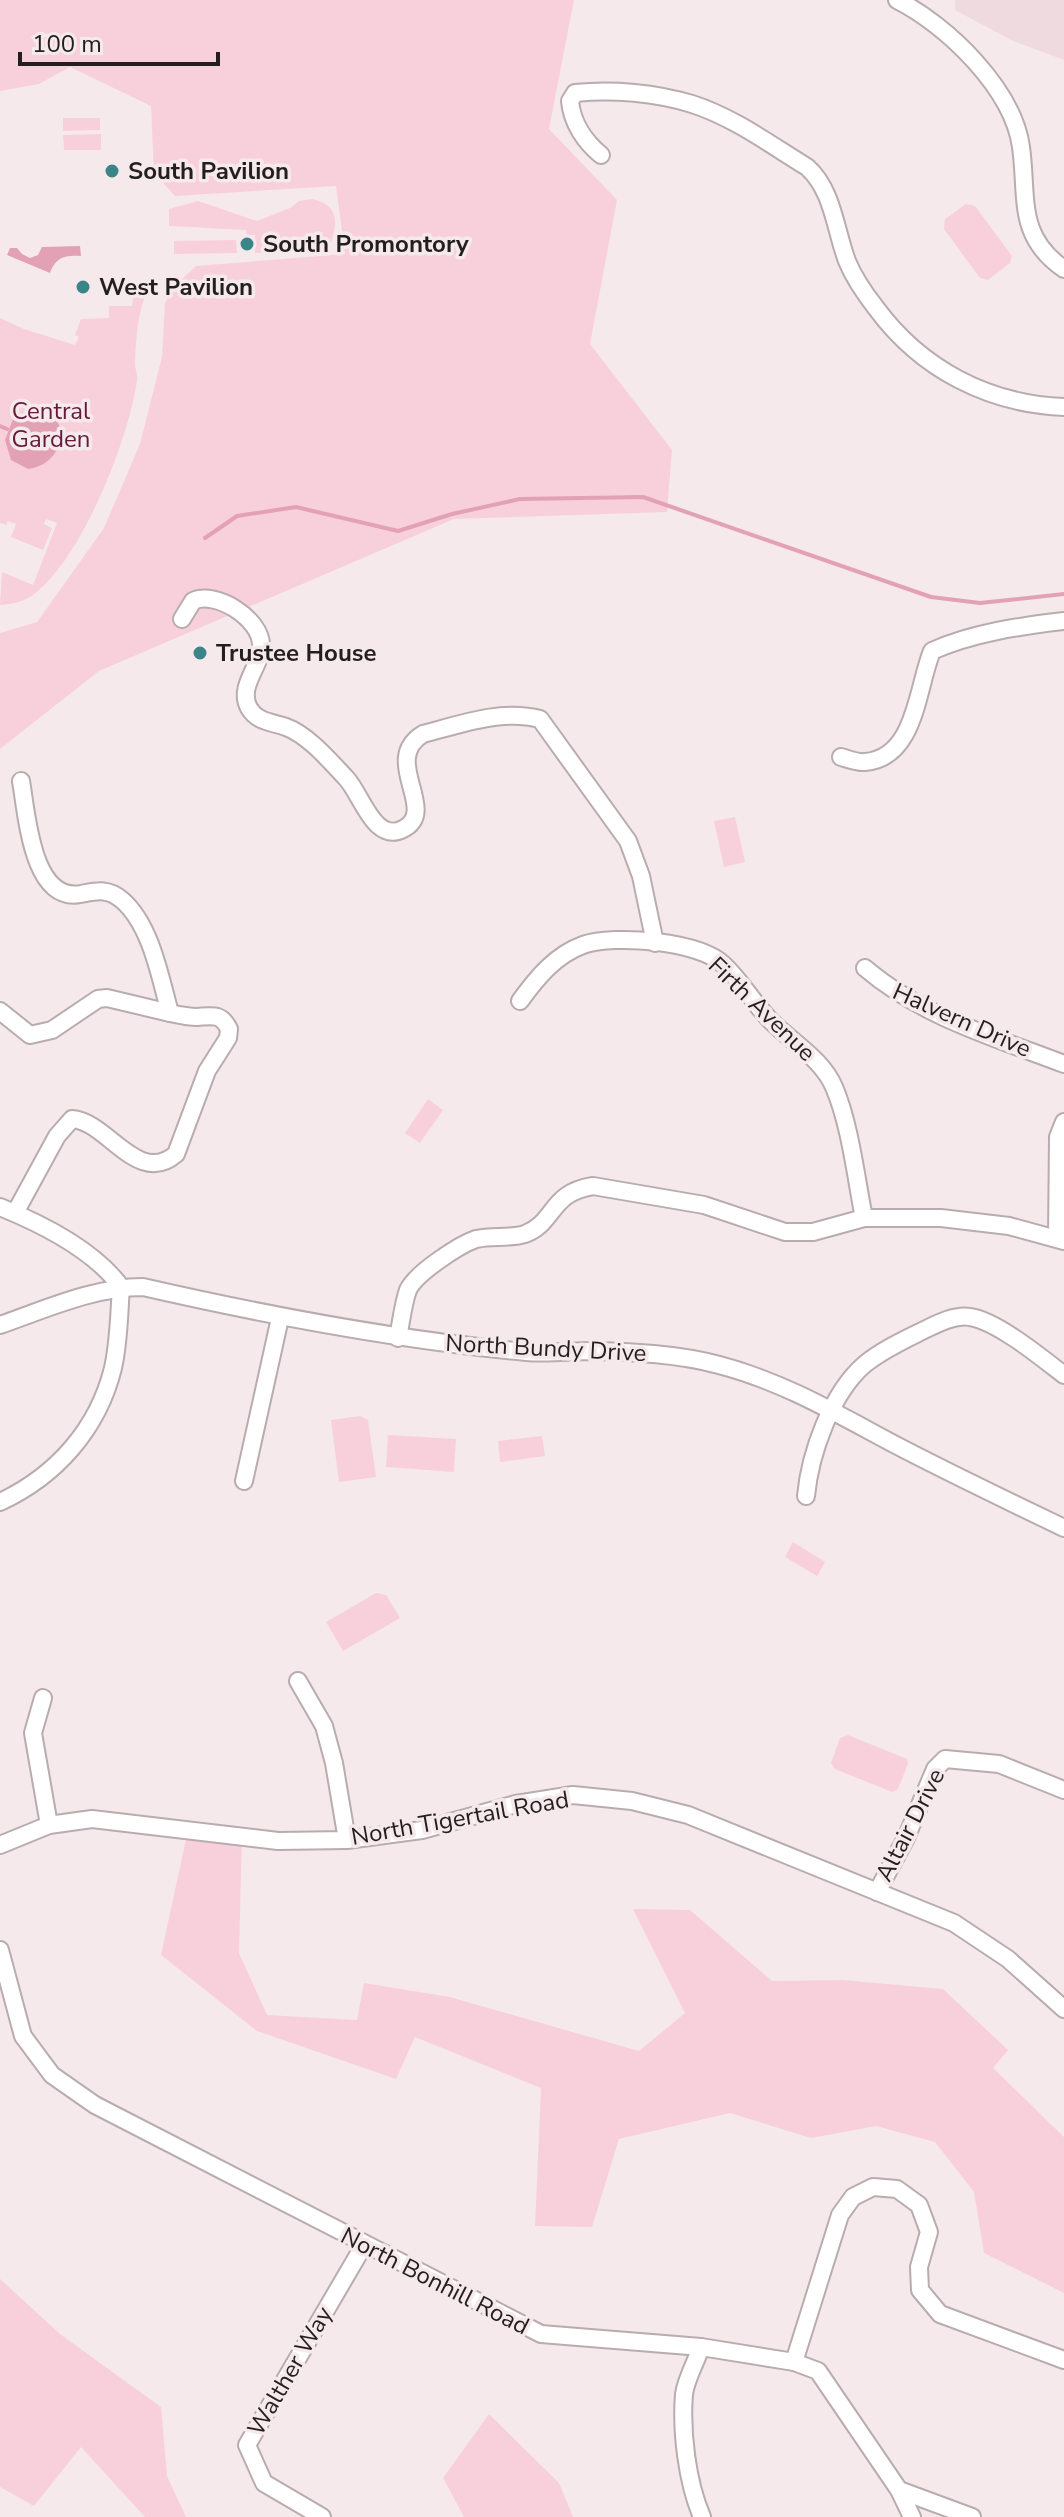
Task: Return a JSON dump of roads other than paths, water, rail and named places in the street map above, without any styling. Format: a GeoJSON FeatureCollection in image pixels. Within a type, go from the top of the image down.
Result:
{"type":"FeatureCollection","features":[{"type":"Feature","properties":{"kind":"street"},"geometry":{"type":"LineString","coordinates":[[897,0],[924,14],[940,28],[991,81],[1004,100],[1021,147],[1028,225],[1046,256],[1064,269]]}},
{"type":"Feature","properties":{"kind":"street"},"geometry":{"type":"LineString","coordinates":[[601,155],[588,144],[574,118],[570,101],[575,93],[621,92],[655,96],[694,105],[727,119],[819,177],[826,190],[848,263],[890,327],[916,353],[945,373],[981,391],[1034,406],[1064,407]]}},
{"type":"Feature","properties":{"kind":"street"},"geometry":{"type":"LineString","coordinates":[[182,619],[193,601],[208,598],[218,600],[256,628],[262,641],[261,655],[248,682],[247,706],[255,716],[287,728],[307,741],[353,785],[378,827],[390,832],[401,831],[411,824],[416,813],[405,763],[407,749],[415,739],[423,734],[495,716],[521,714],[540,719],[637,857],[655,943]]}},
{"type":"Feature","properties":{"kind":"street"},"geometry":{"type":"LineString","coordinates":[[841,757],[864,762],[883,757],[895,748],[908,732],[932,651],[947,644],[1026,625],[1064,621]]}},
{"type":"Feature","properties":{"kind":"street"},"geometry":{"type":"LineString","coordinates":[[21,781],[36,856],[48,884],[62,894],[106,891],[121,899],[132,911],[145,935],[170,1013]]}},
{"type":"Feature","properties":{"kind":"street","name":"Firth Avenue"},"geometry":{"type":"LineString","coordinates":[[520,1001],[538,976],[557,960],[581,946],[608,941],[687,947],[708,954],[724,964],[758,1008],[819,1063],[834,1085],[864,1218]]}},
{"type":"Feature","properties":{"kind":"street","name":"Halvern Drive"},"geometry":{"type":"LineString","coordinates":[[865,968],[886,986],[957,1023],[1064,1064]]}},
{"type":"Feature","properties":{"kind":"street"},"geometry":{"type":"LineString","coordinates":[[0,1011],[30,1035],[52,1030],[98,999],[107,998],[191,1017],[219,1016],[229,1029],[228,1038],[207,1071],[176,1154],[168,1161],[155,1163],[133,1157],[116,1147],[95,1125],[72,1119],[7,1210],[67,1242],[108,1270],[121,1287],[113,1368],[100,1405],[79,1442],[54,1468],[0,1502]]}},
{"type":"Feature","properties":{"kind":"street"},"geometry":{"type":"LineString","coordinates":[[398,1338],[408,1291],[425,1271],[474,1240],[526,1234],[540,1225],[563,1197],[576,1189],[593,1186],[704,1205],[785,1232],[813,1232],[864,1218],[976,1220],[1061,1239],[1058,1137],[1064,1122]]}},
{"type":"Feature","properties":{"kind":"street","name":"North Bundy Drive"},"geometry":{"type":"LineString","coordinates":[[0,1325],[72,1300],[121,1287],[143,1287],[280,1318],[398,1338],[531,1353],[593,1351],[653,1354],[716,1364],[766,1379],[833,1410],[949,1473],[1064,1528]]}},
{"type":"Feature","properties":{"kind":"street"},"geometry":{"type":"LineString","coordinates":[[806,1496],[815,1444],[847,1384],[889,1348],[940,1322],[969,1316],[1002,1332],[1064,1375]]}},
{"type":"Feature","properties":{"kind":"street"},"geometry":{"type":"LineString","coordinates":[[244,1481],[280,1318]]}},
{"type":"Feature","properties":{"kind":"street"},"geometry":{"type":"LineString","coordinates":[[298,1681],[324,1726],[334,1763],[347,1840]]}},
{"type":"Feature","properties":{"kind":"street"},"geometry":{"type":"LineString","coordinates":[[43,1698],[33,1733],[49,1825]]}},
{"type":"Feature","properties":{"kind":"street","name":"Altair Drive"},"geometry":{"type":"LineString","coordinates":[[877,1892],[906,1838],[935,1769],[945,1759],[999,1764],[1064,1790]]}},
{"type":"Feature","properties":{"kind":"street","name":"North Tigertail Road"},"geometry":{"type":"LineString","coordinates":[[0,1845],[49,1825],[92,1819],[278,1841],[347,1840],[422,1830],[516,1804],[573,1795],[632,1801],[688,1815],[954,1923],[1008,1959],[1062,2003]]}},
{"type":"Feature","properties":{"kind":"street","name":"North Bonhill Road"},"geometry":{"type":"LineString","coordinates":[[0,1950],[23,2036],[52,2075],[95,2105],[541,2334],[701,2347],[794,2362],[818,2371],[899,2490],[912,2517]]}},
{"type":"Feature","properties":{"kind":"street"},"geometry":{"type":"LineString","coordinates":[[794,2362],[840,2215],[853,2197],[873,2187],[897,2189],[919,2205],[929,2232],[919,2267],[920,2290],[940,2314],[1064,2360]]}},
{"type":"Feature","properties":{"kind":"street","name":"Walther Way"},"geometry":{"type":"LineString","coordinates":[[322,2517],[264,2483],[247,2445],[364,2245]]}},
{"type":"Feature","properties":{"kind":"street"},"geometry":{"type":"LineString","coordinates":[[701,2347],[684,2392],[685,2443],[696,2503],[702,2517]]}},
{"type":"Feature","properties":{"kind":"street"},"geometry":{"type":"LineString","coordinates":[[899,2490],[972,2517]]}},
{"type":"Feature","properties":{"kind":"waterway"},"geometry":{"type":"LineString","coordinates":[[0,426],[7,429]]}},
{"type":"Feature","properties":{"kind":"waterway"},"geometry":{"type":"LineString","coordinates":[[205,538],[237,516],[296,507],[398,531],[452,514],[520,499],[643,497],[931,597],[980,603],[1064,594]]}},
{"type":"Feature","properties":{"kind":"place","name":"South Pavilion"},"geometry":{"type":"Point","coordinates":[112,171]}},
{"type":"Feature","properties":{"kind":"place","name":"South Promontory"},"geometry":{"type":"Point","coordinates":[247,244]}},
{"type":"Feature","properties":{"kind":"place","name":"West Pavilion"},"geometry":{"type":"Point","coordinates":[83,287]}},
{"type":"Feature","properties":{"kind":"place","name":"Trustee House"},"geometry":{"type":"Point","coordinates":[200,653]}},
{"type":"Feature","properties":{"kind":"park label","name":"Central Garden"},"geometry":{"type":"Point","coordinates":[51,425]}}]}
